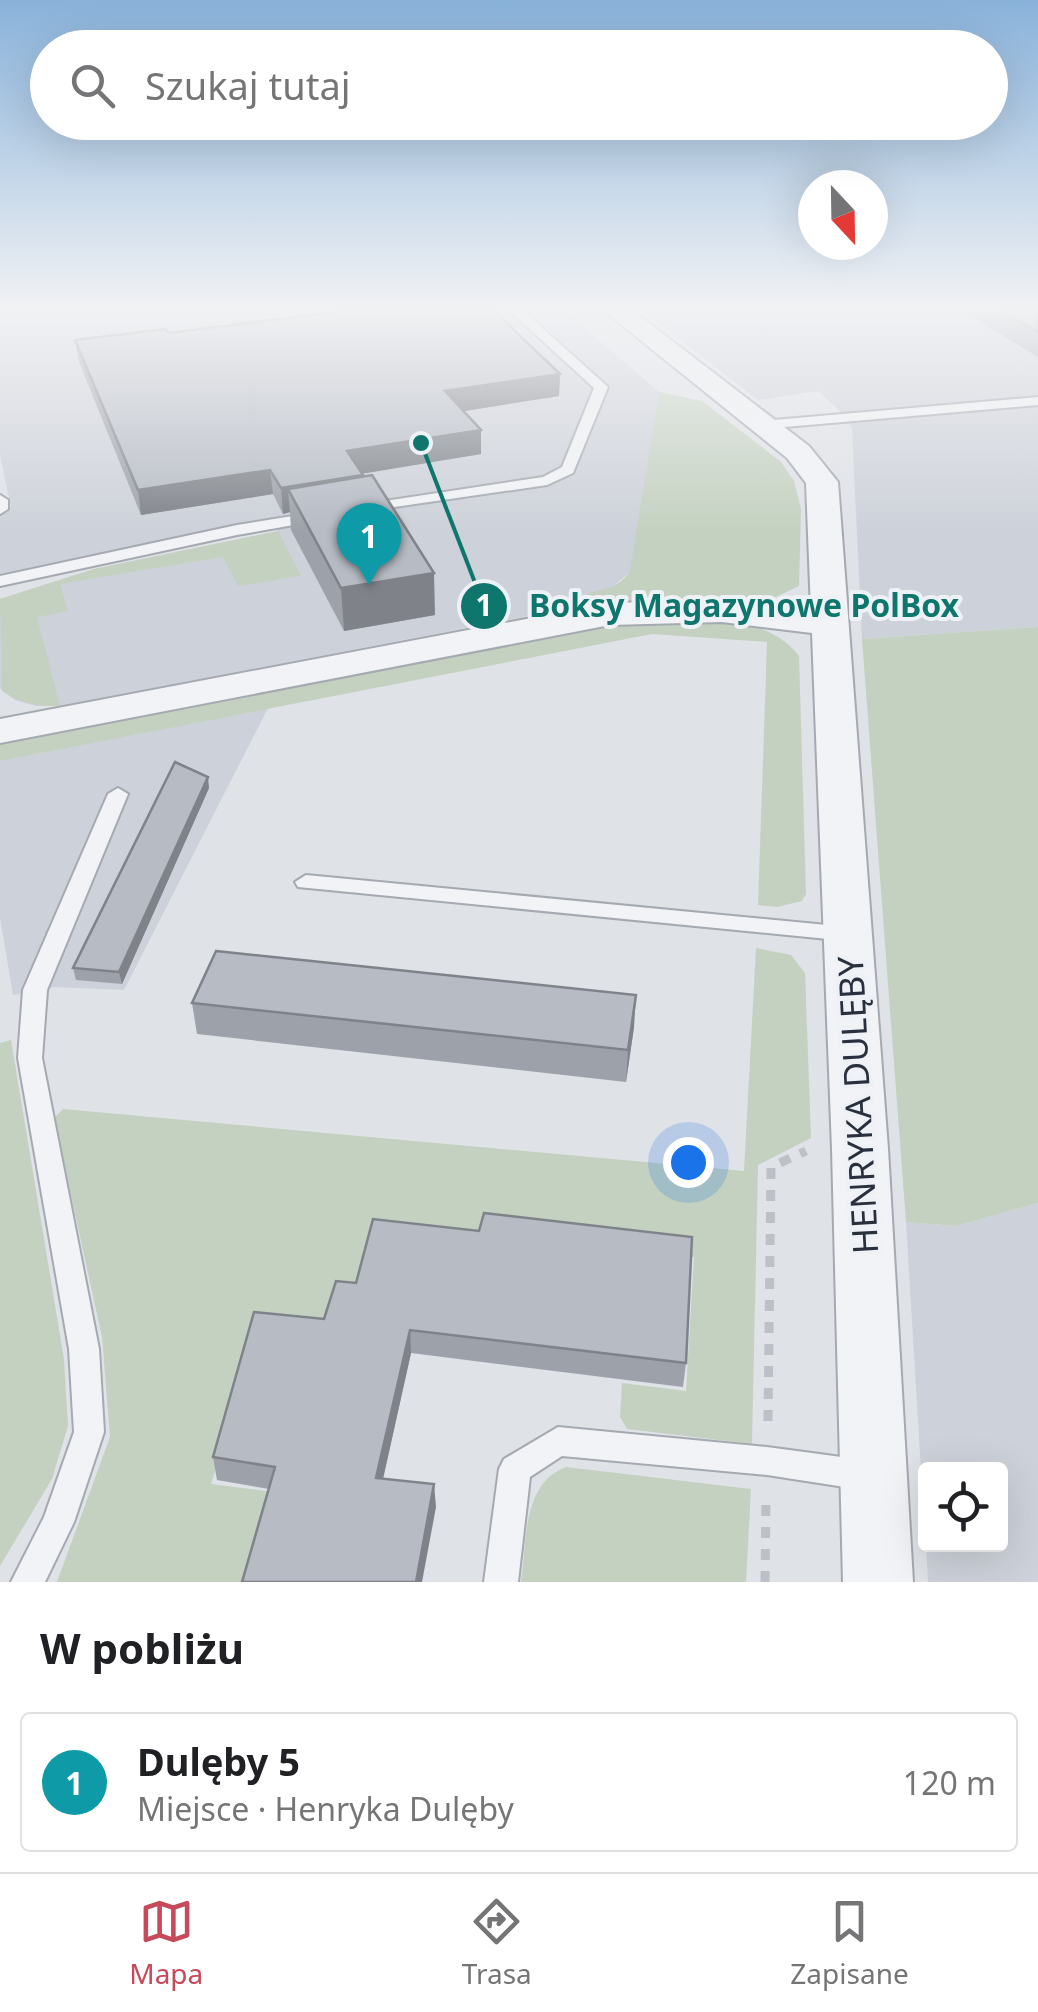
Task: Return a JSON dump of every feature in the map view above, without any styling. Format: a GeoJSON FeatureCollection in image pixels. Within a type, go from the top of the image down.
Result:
{"type":"FeatureCollection","features":[{"type":"Feature","properties":{"kind":"street","name":"HENRYKA DULĘBY"},"geometry":{"type":"LineString","coordinates":[[710,384],[798,452],[822,482],[878,1582]]}},
{"type":"Feature","properties":{"kind":"street"},"geometry":{"type":"LineString","coordinates":[[0,731],[610,614],[690,608],[754,610],[832,627]]}},
{"type":"Feature","properties":{"kind":"lane"},"geometry":{"type":"LineString","coordinates":[[346,512],[548,481],[568,470],[601,387],[597,384]]}},
{"type":"Feature","properties":{"kind":"lane"},"geometry":{"type":"LineString","coordinates":[[762,425],[1038,400]]}},
{"type":"Feature","properties":{"kind":"lane"},"geometry":{"type":"LineString","coordinates":[[0,500],[0,509]]}},
{"type":"Feature","properties":{"kind":"lane"},"geometry":{"type":"LineString","coordinates":[[0,581],[237,530],[328,515]]}},
{"type":"Feature","properties":{"kind":"lane"},"geometry":{"type":"LineString","coordinates":[[28,1582],[58,1522],[89,1432],[84,1348],[30,1058],[35,990],[118,794]]}},
{"type":"Feature","properties":{"kind":"lane"},"geometry":{"type":"LineString","coordinates":[[306,882],[848,934]]}},
{"type":"Feature","properties":{"kind":"lane"},"geometry":{"type":"LineString","coordinates":[[501,1582],[515,1470],[558,1442],[767,1461],[874,1476]]}},
{"type":"Feature","properties":{"kind":"shaded area"},"geometry":{"type":"Polygon","coordinates":[[[0,384],[650,384],[659,392],[631,571],[609,590],[584,595],[580,605],[590,604],[60,706],[36,706],[15,700],[0,688],[0,599],[94,569],[278,531],[272,518],[0,574],[0,516],[11,507],[0,455],[0,384]]]}},
{"type":"Feature","properties":{"kind":"shaded area"},"geometry":{"type":"Polygon","coordinates":[[[737,384],[1038,384],[1038,627],[862,639],[852,429],[846,417],[818,391],[758,400],[737,384]]]}},
{"type":"Feature","properties":{"kind":"shaded area"},"geometry":{"type":"Polygon","coordinates":[[[268,708],[124,990],[54,987],[13,995],[0,918],[0,761],[268,708]]]}},
{"type":"Feature","properties":{"kind":"shaded area"},"geometry":{"type":"Polygon","coordinates":[[[1038,1203],[1038,1582],[928,1582],[926,1552],[1008,1552],[1008,1462],[921,1462],[906,1222],[956,1226],[1038,1203]]]}},
{"type":"Feature","properties":{"kind":"green space"},"geometry":{"type":"Polygon","coordinates":[[[659,392],[702,401],[781,462],[794,481],[801,509],[799,586],[769,600],[748,603],[576,602],[618,583],[630,571],[659,392]]]}},
{"type":"Feature","properties":{"kind":"green space"},"geometry":{"type":"Polygon","coordinates":[[[278,531],[301,576],[238,586],[223,557],[60,584],[68,611],[37,617],[60,706],[30,703],[2,691],[0,599],[94,569],[278,531]]]}},
{"type":"Feature","properties":{"kind":"green space"},"geometry":{"type":"Polygon","coordinates":[[[709,619],[770,633],[799,656],[806,894],[802,901],[777,907],[758,905],[767,642],[652,634],[0,761],[0,742],[621,623],[709,619]]]}},
{"type":"Feature","properties":{"kind":"green space"},"geometry":{"type":"Polygon","coordinates":[[[1038,627],[1038,1203],[956,1226],[906,1222],[862,639],[1038,627]]]}},
{"type":"Feature","properties":{"kind":"green space"},"geometry":{"type":"Polygon","coordinates":[[[756,948],[791,955],[805,973],[811,1138],[758,1165],[752,1444],[627,1429],[620,1417],[622,1383],[686,1391],[694,1257],[481,1233],[355,1303],[324,1339],[232,1417],[211,1484],[274,1492],[272,1582],[57,1582],[110,1437],[102,1337],[54,1118],[63,1109],[744,1171],[756,948]]]}},
{"type":"Feature","properties":{"kind":"green space"},"geometry":{"type":"Polygon","coordinates":[[[11,1040],[64,1359],[68,1426],[52,1479],[0,1566],[0,1043],[11,1040]]]}},
{"type":"Feature","properties":{"kind":"green space"},"geometry":{"type":"Polygon","coordinates":[[[566,1467],[751,1489],[746,1582],[521,1582],[534,1500],[541,1486],[566,1467]]]}},
{"type":"Feature","properties":{"kind":"building"},"geometry":{"type":"Polygon","coordinates":[[[93,384],[494,384],[445,391],[481,430],[347,451],[363,475],[281,488],[270,470],[138,490],[93,384]]]}},
{"type":"Feature","properties":{"kind":"building"},"geometry":{"type":"Polygon","coordinates":[[[372,475],[434,573],[341,588],[288,489],[372,475]]]}},
{"type":"Feature","properties":{"kind":"building"},"geometry":{"type":"Polygon","coordinates":[[[175,762],[208,777],[119,972],[73,968],[175,762]]]}},
{"type":"Feature","properties":{"kind":"building"},"geometry":{"type":"Polygon","coordinates":[[[216,951],[636,995],[628,1050],[192,1003],[216,951]]]}},
{"type":"Feature","properties":{"kind":"building"},"geometry":{"type":"Polygon","coordinates":[[[484,1213],[692,1237],[686,1363],[410,1330],[376,1478],[434,1484],[416,1582],[242,1582],[275,1467],[213,1457],[254,1312],[324,1319],[336,1281],[356,1283],[373,1219],[479,1231],[484,1213]]]}},
{"type":"Feature","properties":{"kind":"place","name":"Boksy Magazynowe PolBox"},"geometry":{"type":"Point","coordinates":[421,443]}},
{"type":"Feature","properties":{"kind":"place","name":"Dulęby 5"},"geometry":{"type":"Point","coordinates":[369,585]}}]}
